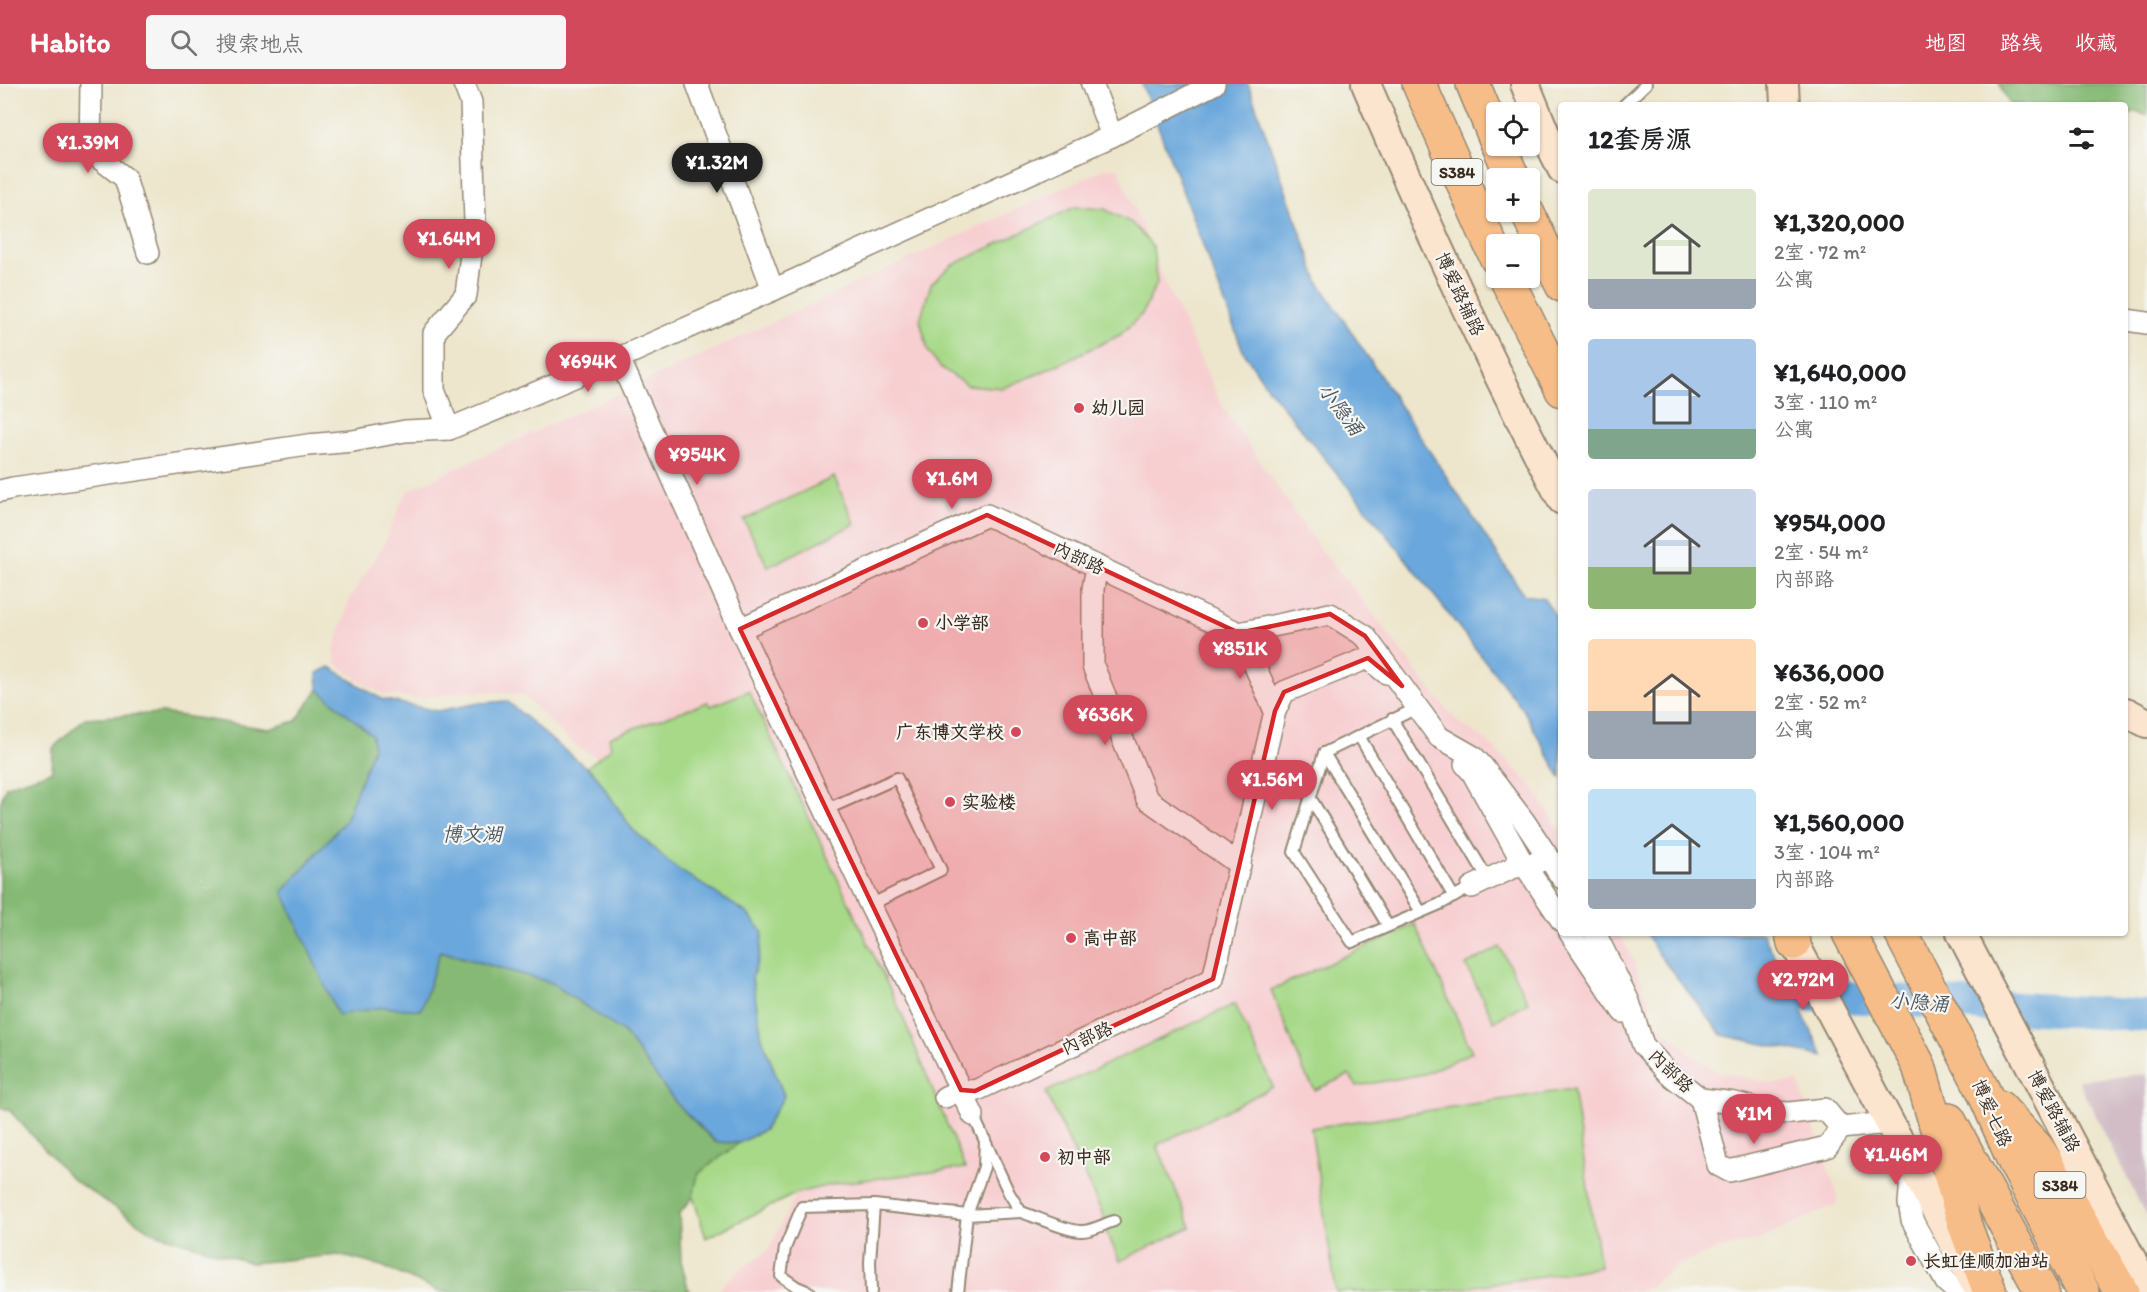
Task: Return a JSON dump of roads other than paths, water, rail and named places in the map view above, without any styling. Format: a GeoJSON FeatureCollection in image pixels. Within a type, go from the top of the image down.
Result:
{"type":"FeatureCollection","features":[{"type":"Feature","properties":{"kind":"highway","name":"S384"},"geometry":{"type":"LineString","coordinates":[[1419,84],[1486,234]]}},
{"type":"Feature","properties":{"kind":"highway","name":"S384"},"geometry":{"type":"LineString","coordinates":[[1473,84],[1486,115]]}},
{"type":"Feature","properties":{"kind":"highway"},"geometry":{"type":"LineString","coordinates":[[1532,222],[1558,277]]}},
{"type":"Feature","properties":{"kind":"highway"},"geometry":{"type":"LineString","coordinates":[[1511,288],[1558,382]]}},
{"type":"Feature","properties":{"kind":"highway"},"geometry":{"type":"LineString","coordinates":[[1852,940],[2042,1292]]}},
{"type":"Feature","properties":{"kind":"highway","name":"博爱七路"},"geometry":{"type":"LineString","coordinates":[[1905,941],[1983,1090],[2013,1161],[2083,1292]]}},
{"type":"Feature","properties":{"kind":"highway"},"geometry":{"type":"LineString","coordinates":[[1916,1060],[1965,1226],[1990,1292]]}},
{"type":"Feature","properties":{"kind":"highway","name":"S384"},"geometry":{"type":"LineString","coordinates":[[1983,1090],[2037,1148],[2122,1292]]}},
{"type":"Feature","properties":{"kind":"street"},"geometry":{"type":"LineString","coordinates":[[91,84],[90,151],[125,178],[148,253]]}},
{"type":"Feature","properties":{"kind":"street"},"geometry":{"type":"LineString","coordinates":[[449,429],[434,390],[434,333],[465,295],[475,222],[471,102],[464,84]]}},
{"type":"Feature","properties":{"kind":"street"},"geometry":{"type":"LineString","coordinates":[[697,84],[773,290]]}},
{"type":"Feature","properties":{"kind":"street"},"geometry":{"type":"LineString","coordinates":[[1092,84],[1118,133]]}},
{"type":"Feature","properties":{"kind":"street"},"geometry":{"type":"LineString","coordinates":[[0,491],[308,445],[353,441],[405,430],[449,429],[773,290],[1118,133],[1214,84]]}},
{"type":"Feature","properties":{"kind":"street","name":"博爱路辅路"},"geometry":{"type":"LineString","coordinates":[[1366,84],[1401,166],[1510,403],[1558,493]]}},
{"type":"Feature","properties":{"kind":"street"},"geometry":{"type":"LineString","coordinates":[[1525,84],[1554,140],[1558,154]]}},
{"type":"Feature","properties":{"kind":"street"},"geometry":{"type":"LineString","coordinates":[[1784,84],[1785,102]]}},
{"type":"Feature","properties":{"kind":"street"},"geometry":{"type":"LineString","coordinates":[[2128,320],[2147,323]]}},
{"type":"Feature","properties":{"kind":"street"},"geometry":{"type":"LineString","coordinates":[[619,358],[740,629],[870,905],[953,1093],[973,1115]]}},
{"type":"Feature","properties":{"kind":"street","name":"内部路"},"geometry":{"type":"LineString","coordinates":[[740,629],[987,515],[1240,633],[1330,614],[1365,636],[1439,737],[1472,771],[1525,865],[1558,915]]}},
{"type":"Feature","properties":{"kind":"street"},"geometry":{"type":"LineString","coordinates":[[1097,566],[1093,589],[1093,666],[1146,799],[1240,865]]}},
{"type":"Feature","properties":{"kind":"street"},"geometry":{"type":"LineString","coordinates":[[1240,633],[1275,711]]}},
{"type":"Feature","properties":{"kind":"street","name":"内部路"},"geometry":{"type":"LineString","coordinates":[[953,1093],[975,1091],[1213,979],[1275,711],[1284,692],[1368,658],[1402,686]]}},
{"type":"Feature","properties":{"kind":"street"},"geometry":{"type":"LineString","coordinates":[[2128,713],[2147,723]]}},
{"type":"Feature","properties":{"kind":"street","name":"内部路"},"geometry":{"type":"LineString","coordinates":[[1439,737],[1474,757],[1483,767],[1524,821],[1558,872]]}},
{"type":"Feature","properties":{"kind":"street"},"geometry":{"type":"LineString","coordinates":[[1471,888],[1512,868],[1550,860]]}},
{"type":"Feature","properties":{"kind":"street","name":"内部路"},"geometry":{"type":"LineString","coordinates":[[1572,936],[1621,1011],[1636,1024]]}},
{"type":"Feature","properties":{"kind":"street","name":"内部路"},"geometry":{"type":"LineString","coordinates":[[1596,936],[1629,1002],[1643,1045],[1668,1073],[1701,1099],[1735,1103],[1770,1112],[1790,1113],[1825,1109],[1841,1128]]}},
{"type":"Feature","properties":{"kind":"street"},"geometry":{"type":"LineString","coordinates":[[1791,936],[1979,1292]]}},
{"type":"Feature","properties":{"kind":"street","name":"博爱路辅路"},"geometry":{"type":"LineString","coordinates":[[1966,942],[2147,1289]]}},
{"type":"Feature","properties":{"kind":"street"},"geometry":{"type":"LineString","coordinates":[[1701,1099],[1718,1165],[1729,1171],[1827,1147],[1841,1128],[1889,1123]]}},
{"type":"Feature","properties":{"kind":"street"},"geometry":{"type":"LineString","coordinates":[[1912,1166],[1909,1203],[1912,1220],[1946,1281],[1953,1288],[1965,1292]]}},
{"type":"Feature","properties":{"kind":"lane"},"geometry":{"type":"LineString","coordinates":[[1627,102],[1646,84]]}},
{"type":"Feature","properties":{"kind":"lane"},"geometry":{"type":"LineString","coordinates":[[1417,708],[1324,753],[1294,852],[1352,942],[1471,888]]}},
{"type":"Feature","properties":{"kind":"lane"},"geometry":{"type":"LineString","coordinates":[[1392,719],[1471,888]]}},
{"type":"Feature","properties":{"kind":"lane"},"geometry":{"type":"LineString","coordinates":[[1359,736],[1471,888]]}},
{"type":"Feature","properties":{"kind":"lane"},"geometry":{"type":"LineString","coordinates":[[1324,753],[1421,912]]}},
{"type":"Feature","properties":{"kind":"lane"},"geometry":{"type":"LineString","coordinates":[[825,810],[897,778],[937,859],[941,870],[870,905]]}},
{"type":"Feature","properties":{"kind":"lane"},"geometry":{"type":"LineString","coordinates":[[1311,799],[1388,926]]}},
{"type":"Feature","properties":{"kind":"lane"},"geometry":{"type":"LineString","coordinates":[[973,1115],[1009,1193],[1022,1212]]}},
{"type":"Feature","properties":{"kind":"lane"},"geometry":{"type":"LineString","coordinates":[[958,1292],[968,1215],[984,1167],[985,1140]]}},
{"type":"Feature","properties":{"kind":"lane"},"geometry":{"type":"LineString","coordinates":[[809,1292],[781,1276],[784,1248],[802,1207],[874,1205],[968,1215],[1022,1212],[1072,1231],[1087,1231],[1114,1221]]}},
{"type":"Feature","properties":{"kind":"lane"},"geometry":{"type":"LineString","coordinates":[[871,1292],[870,1262],[874,1205]]}},
{"type":"Feature","properties":{"kind":"water"},"geometry":{"type":"Polygon","coordinates":[[[1142,84],[1248,84],[1318,281],[1524,595],[1544,598],[1558,620],[1558,773],[1524,711],[1384,531],[1266,386],[1243,351],[1142,84]]]}},
{"type":"Feature","properties":{"kind":"water","name":"博文湖"},"geometry":{"type":"Polygon","coordinates":[[[330,667],[381,699],[437,711],[480,703],[507,701],[595,774],[632,829],[676,868],[747,913],[763,933],[759,957],[752,978],[762,1038],[784,1096],[764,1130],[739,1143],[716,1142],[676,1103],[624,1033],[552,983],[440,951],[421,1010],[383,1007],[338,1015],[283,892],[345,821],[373,748],[372,735],[318,689],[317,673],[330,667]]]}},
{"type":"Feature","properties":{"kind":"water"},"geometry":{"type":"Polygon","coordinates":[[[1648,936],[1764,936],[1824,1057],[1722,1035],[1657,952],[1648,936]]]}},
{"type":"Feature","properties":{"kind":"waterway","name":"小隐涌"},"geometry":{"type":"LineString","coordinates":[[1751,991],[2147,1016]]}},
{"type":"Feature","properties":{"kind":"place","name":"幼儿园"},"geometry":{"type":"Point","coordinates":[1079,408]}},
{"type":"Feature","properties":{"kind":"place","name":"小学部"},"geometry":{"type":"Point","coordinates":[923,623]}},
{"type":"Feature","properties":{"kind":"place","name":"广东博文学校"},"geometry":{"type":"Point","coordinates":[1016,732]}},
{"type":"Feature","properties":{"kind":"place","name":"实验楼"},"geometry":{"type":"Point","coordinates":[950,802]}},
{"type":"Feature","properties":{"kind":"place","name":"高中部"},"geometry":{"type":"Point","coordinates":[1071,938]}},
{"type":"Feature","properties":{"kind":"place","name":"初中部"},"geometry":{"type":"Point","coordinates":[1045,1157]}},
{"type":"Feature","properties":{"kind":"place","name":"长虹佳顺加油站"},"geometry":{"type":"Point","coordinates":[1911,1261]}}]}
